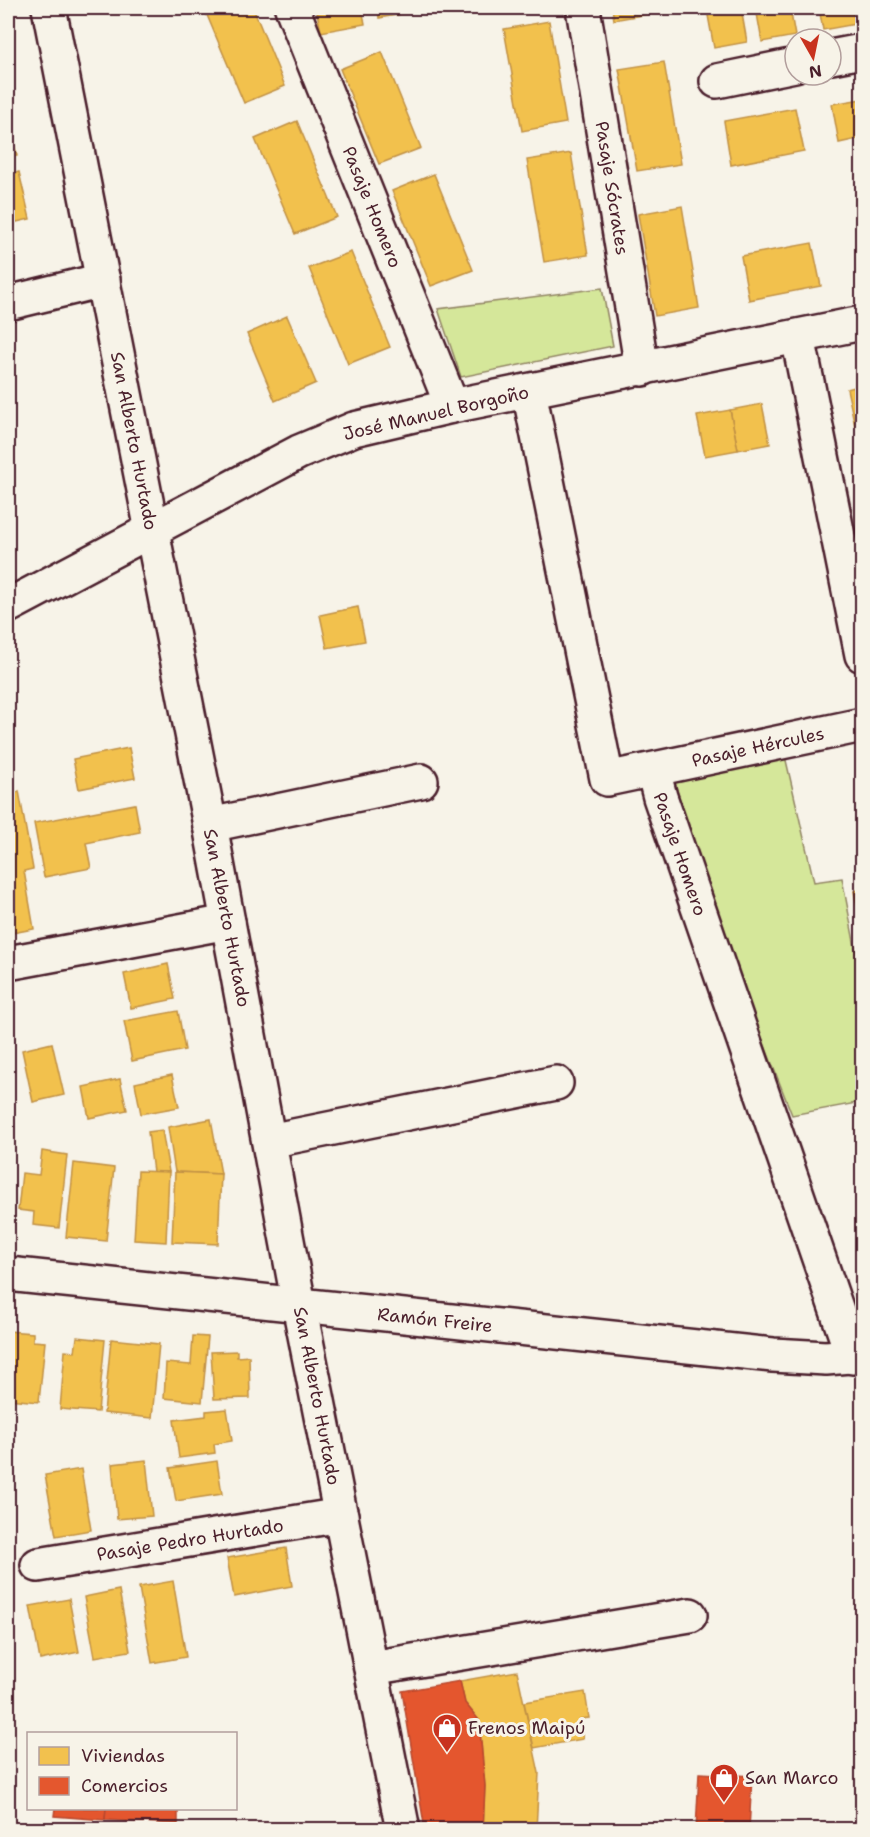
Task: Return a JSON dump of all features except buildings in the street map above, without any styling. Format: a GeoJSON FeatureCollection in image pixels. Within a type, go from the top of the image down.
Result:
{"type":"FeatureCollection","features":[{"type":"Feature","properties":{"kind":"street","name":"San Alberto Hurtado"},"geometry":{"type":"LineString","coordinates":[[49,8],[210,825],[299,1305],[403,1830]]}},
{"type":"Feature","properties":{"kind":"street","name":"Pasaje Homero"},"geometry":{"type":"LineString","coordinates":[[292,8],[452,406]]}},
{"type":"Feature","properties":{"kind":"street","name":"Pasaje Sócrates"},"geometry":{"type":"LineString","coordinates":[[583,8],[642,369]]}},
{"type":"Feature","properties":{"kind":"street"},"geometry":{"type":"LineString","coordinates":[[843,55],[862,51]]}},
{"type":"Feature","properties":{"kind":"street"},"geometry":{"type":"LineString","coordinates":[[717,81],[783,67]]}},
{"type":"Feature","properties":{"kind":"street"},"geometry":{"type":"LineString","coordinates":[[8,303],[103,280]]}},
{"type":"Feature","properties":{"kind":"street","name":"José Manuel Borgoño"},"geometry":{"type":"LineString","coordinates":[[8,606],[299,452],[354,429],[452,406],[862,323]]}},
{"type":"Feature","properties":{"kind":"street"},"geometry":{"type":"LineString","coordinates":[[798,337],[862,655]]}},
{"type":"Feature","properties":{"kind":"street","name":"Pasaje Homero"},"geometry":{"type":"LineString","coordinates":[[529,392],[607,780],[653,770],[660,796],[858,1356]]}},
{"type":"Feature","properties":{"kind":"street","name":"Pasaje Hércules"},"geometry":{"type":"LineString","coordinates":[[653,770],[862,725]]}},
{"type":"Feature","properties":{"kind":"street"},"geometry":{"type":"LineString","coordinates":[[210,825],[421,781]]}},
{"type":"Feature","properties":{"kind":"street"},"geometry":{"type":"LineString","coordinates":[[8,963],[228,922]]}},
{"type":"Feature","properties":{"kind":"street"},"geometry":{"type":"LineString","coordinates":[[269,1141],[556,1083]]}},
{"type":"Feature","properties":{"kind":"street","name":"Ramón Freire"},"geometry":{"type":"LineString","coordinates":[[8,1274],[773,1356],[858,1356]]}},
{"type":"Feature","properties":{"kind":"street","name":"Pasaje Pedro Hurtado"},"geometry":{"type":"LineString","coordinates":[[38,1565],[341,1515]]}},
{"type":"Feature","properties":{"kind":"street"},"geometry":{"type":"LineString","coordinates":[[370,1668],[690,1616]]}},
{"type":"Feature","properties":{"kind":"green space"},"geometry":{"type":"Polygon","coordinates":[[[602,288],[613,346],[461,377],[438,309],[602,288]]]}},
{"type":"Feature","properties":{"kind":"green space"},"geometry":{"type":"Polygon","coordinates":[[[785,756],[814,882],[842,878],[862,984],[862,1102],[792,1115],[717,923],[673,777],[785,756]]]}},
{"type":"Feature","properties":{"kind":"place","name":"Frenos Maipú"},"geometry":{"type":"Point","coordinates":[447,1754]}},
{"type":"Feature","properties":{"kind":"place","name":"San Marco"},"geometry":{"type":"Point","coordinates":[724,1804]}}]}
